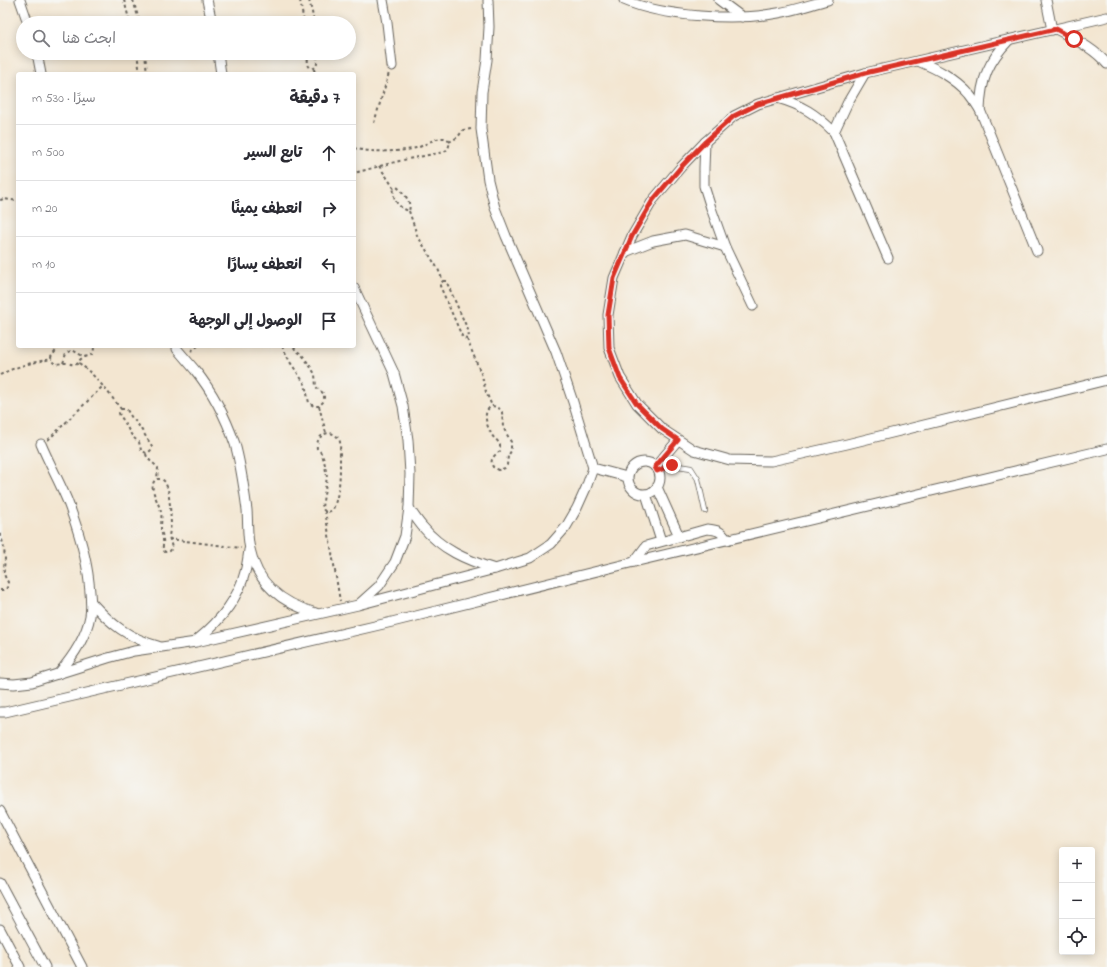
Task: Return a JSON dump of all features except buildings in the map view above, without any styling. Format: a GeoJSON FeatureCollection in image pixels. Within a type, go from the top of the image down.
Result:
{"type":"FeatureCollection","features":[{"type":"Feature","properties":{"kind":"street"},"geometry":{"type":"LineString","coordinates":[[20,0],[26,16]]}},
{"type":"Feature","properties":{"kind":"street"},"geometry":{"type":"LineString","coordinates":[[207,0],[210,16]]}},
{"type":"Feature","properties":{"kind":"street"},"geometry":{"type":"LineString","coordinates":[[383,0],[392,64]]}},
{"type":"Feature","properties":{"kind":"street"},"geometry":{"type":"LineString","coordinates":[[0,683],[14,684],[32,682],[108,658],[161,647],[196,642],[358,604],[495,569],[530,558],[551,544],[566,527],[577,508],[593,468],[556,352],[506,236],[495,208],[488,180],[481,129],[482,92],[487,60],[489,27],[488,0]]}},
{"type":"Feature","properties":{"kind":"street"},"geometry":{"type":"LineString","coordinates":[[719,0],[742,17]]}},
{"type":"Feature","properties":{"kind":"street"},"geometry":{"type":"LineString","coordinates":[[630,1],[666,12],[742,17],[777,13],[808,3],[828,0]]}},
{"type":"Feature","properties":{"kind":"street"},"geometry":{"type":"LineString","coordinates":[[1046,0],[1054,29],[1087,46],[1107,64]]}},
{"type":"Feature","properties":{"kind":"street"},"geometry":{"type":"LineString","coordinates":[[1107,17],[865,73],[776,98],[758,104],[734,116],[705,142],[653,200],[632,236],[614,278],[608,315],[609,348],[620,378],[637,404],[662,429],[694,450],[730,460],[771,461],[847,444],[1107,380]]}},
{"type":"Feature","properties":{"kind":"street"},"geometry":{"type":"LineString","coordinates":[[980,110],[984,79],[990,64],[998,51],[1009,40]]}},
{"type":"Feature","properties":{"kind":"street"},"geometry":{"type":"LineString","coordinates":[[38,60],[41,72]]}},
{"type":"Feature","properties":{"kind":"street"},"geometry":{"type":"LineString","coordinates":[[219,60],[221,72]]}},
{"type":"Feature","properties":{"kind":"street"},"geometry":{"type":"LineString","coordinates":[[918,61],[937,69],[954,80],[968,93],[980,110],[1037,251]]}},
{"type":"Feature","properties":{"kind":"street"},"geometry":{"type":"LineString","coordinates":[[834,132],[848,102],[865,73]]}},
{"type":"Feature","properties":{"kind":"street"},"geometry":{"type":"LineString","coordinates":[[776,98],[792,102],[808,110],[822,120],[834,132],[888,258]]}},
{"type":"Feature","properties":{"kind":"street"},"geometry":{"type":"LineString","coordinates":[[705,142],[704,186],[710,208],[725,247],[753,306]]}},
{"type":"Feature","properties":{"kind":"street"},"geometry":{"type":"LineString","coordinates":[[625,252],[653,240],[684,235],[725,247]]}},
{"type":"Feature","properties":{"kind":"street"},"geometry":{"type":"LineString","coordinates":[[356,292],[394,373],[408,440],[410,474],[409,508],[405,536],[395,562],[379,586],[358,604]]}},
{"type":"Feature","properties":{"kind":"street"},"geometry":{"type":"LineString","coordinates":[[177,349],[195,370],[211,394],[224,418],[235,444],[244,488],[250,549],[255,567],[274,592],[287,602],[317,614]]}},
{"type":"Feature","properties":{"kind":"street"},"geometry":{"type":"LineString","coordinates":[[656,469],[678,440]]}},
{"type":"Feature","properties":{"kind":"street"},"geometry":{"type":"LineString","coordinates":[[41,445],[76,524],[86,563],[91,602],[90,616],[81,642],[74,654],[57,675]]}},
{"type":"Feature","properties":{"kind":"street"},"geometry":{"type":"LineString","coordinates":[[0,712],[392,622],[634,562],[1107,449]]}},
{"type":"Feature","properties":{"kind":"street"},"geometry":{"type":"LineString","coordinates":[[641,462],[649,463],[656,469],[660,480],[658,487],[652,492],[646,494],[638,494],[632,490],[628,484],[627,477],[630,470],[635,465],[641,462]]}},
{"type":"Feature","properties":{"kind":"street"},"geometry":{"type":"LineString","coordinates":[[593,468],[627,477]]}},
{"type":"Feature","properties":{"kind":"street"},"geometry":{"type":"LineString","coordinates":[[658,487],[679,536]]}},
{"type":"Feature","properties":{"kind":"street"},"geometry":{"type":"LineString","coordinates":[[646,494],[661,541]]}},
{"type":"Feature","properties":{"kind":"street"},"geometry":{"type":"LineString","coordinates":[[409,508],[422,526],[437,541],[455,554],[474,563],[495,569]]}},
{"type":"Feature","properties":{"kind":"street"},"geometry":{"type":"LineString","coordinates":[[634,562],[646,546],[707,528],[722,532],[727,540]]}},
{"type":"Feature","properties":{"kind":"street"},"geometry":{"type":"LineString","coordinates":[[196,642],[213,628],[227,611],[238,593],[245,573],[250,549]]}},
{"type":"Feature","properties":{"kind":"street"},"geometry":{"type":"LineString","coordinates":[[91,602],[111,623],[122,631],[148,644],[161,647]]}},
{"type":"Feature","properties":{"kind":"street"},"geometry":{"type":"LineString","coordinates":[[0,811],[82,967]]}},
{"type":"Feature","properties":{"kind":"street"},"geometry":{"type":"LineString","coordinates":[[0,883],[45,967]]}},
{"type":"Feature","properties":{"kind":"street"},"geometry":{"type":"LineString","coordinates":[[0,929],[3,940],[20,967]]}},
{"type":"Feature","properties":{"kind":"lane"},"geometry":{"type":"LineString","coordinates":[[656,469],[672,465],[691,468],[698,479],[705,511]]}},
{"type":"Feature","properties":{"kind":"path"},"geometry":{"type":"LineString","coordinates":[[124,0],[128,16]]}},
{"type":"Feature","properties":{"kind":"path"},"geometry":{"type":"LineString","coordinates":[[133,0],[138,16]]}},
{"type":"Feature","properties":{"kind":"path"},"geometry":{"type":"LineString","coordinates":[[300,0],[303,16]]}},
{"type":"Feature","properties":{"kind":"path"},"geometry":{"type":"LineString","coordinates":[[308,0],[313,16]]}},
{"type":"Feature","properties":{"kind":"path"},"geometry":{"type":"LineString","coordinates":[[138,60],[140,72]]}},
{"type":"Feature","properties":{"kind":"path"},"geometry":{"type":"LineString","coordinates":[[146,60],[147,72]]}},
{"type":"Feature","properties":{"kind":"path"},"geometry":{"type":"LineString","coordinates":[[308,60],[309,67],[314,69]]}},
{"type":"Feature","properties":{"kind":"path"},"geometry":{"type":"LineString","coordinates":[[315,72],[317,60]]}},
{"type":"Feature","properties":{"kind":"path"},"geometry":{"type":"LineString","coordinates":[[374,123],[392,64]]}},
{"type":"Feature","properties":{"kind":"path"},"geometry":{"type":"LineString","coordinates":[[449,142],[458,137],[463,130],[481,129]]}},
{"type":"Feature","properties":{"kind":"path"},"geometry":{"type":"LineString","coordinates":[[356,148],[366,150],[401,150],[416,148],[440,138],[445,138],[450,145],[448,150],[444,152],[403,160],[356,172]]}},
{"type":"Feature","properties":{"kind":"path"},"geometry":{"type":"LineString","coordinates":[[379,166],[394,188],[395,201],[401,207],[409,211]]}},
{"type":"Feature","properties":{"kind":"path"},"geometry":{"type":"LineString","coordinates":[[394,188],[397,187],[404,194],[410,206],[409,211],[417,235],[438,269],[443,281],[447,283],[468,330],[469,337],[467,339],[492,406]]}},
{"type":"Feature","properties":{"kind":"path"},"geometry":{"type":"LineString","coordinates":[[0,200],[16,201]]}},
{"type":"Feature","properties":{"kind":"path"},"geometry":{"type":"LineString","coordinates":[[443,281],[440,286],[460,334],[463,338],[467,339]]}},
{"type":"Feature","properties":{"kind":"path"},"geometry":{"type":"LineString","coordinates":[[58,348],[51,357],[52,361],[55,364],[63,363],[75,365],[81,359],[92,354],[94,348]]}},
{"type":"Feature","properties":{"kind":"path"},"geometry":{"type":"LineString","coordinates":[[283,348],[290,362],[305,384],[309,402],[314,406],[319,406]]}},
{"type":"Feature","properties":{"kind":"path"},"geometry":{"type":"LineString","coordinates":[[295,348],[310,366],[314,374],[316,387],[324,394],[324,401],[319,406]]}},
{"type":"Feature","properties":{"kind":"path"},"geometry":{"type":"LineString","coordinates":[[63,363],[66,353],[71,351],[88,357]]}},
{"type":"Feature","properties":{"kind":"path"},"geometry":{"type":"LineString","coordinates":[[0,375],[18,367],[52,359]]}},
{"type":"Feature","properties":{"kind":"path"},"geometry":{"type":"LineString","coordinates":[[79,362],[103,386],[121,410]]}},
{"type":"Feature","properties":{"kind":"path"},"geometry":{"type":"LineString","coordinates":[[41,445],[103,386]]}},
{"type":"Feature","properties":{"kind":"path"},"geometry":{"type":"LineString","coordinates":[[319,406],[326,433]]}},
{"type":"Feature","properties":{"kind":"path"},"geometry":{"type":"LineString","coordinates":[[492,406],[498,407],[502,412],[503,427],[511,442],[511,451],[508,456],[506,468],[499,470],[493,467],[491,460],[500,451],[500,445],[490,433],[486,418],[487,410],[492,406]]}},
{"type":"Feature","properties":{"kind":"path"},"geometry":{"type":"LineString","coordinates":[[121,410],[127,410],[152,446],[152,449],[146,453]]}},
{"type":"Feature","properties":{"kind":"path"},"geometry":{"type":"LineString","coordinates":[[121,410],[119,413],[120,416],[129,432],[133,438],[139,442],[141,450],[146,453],[148,460],[158,468],[157,479],[152,485],[161,512],[163,548],[165,552],[170,551],[172,548],[169,539],[171,524],[170,505],[168,489],[165,482],[162,479],[157,479]]}},
{"type":"Feature","properties":{"kind":"path"},"geometry":{"type":"LineString","coordinates":[[325,511],[331,512],[334,509],[340,483],[339,440],[336,436],[330,433],[326,433],[320,438],[318,441],[318,450],[324,460],[328,477],[322,505],[323,510],[325,511],[341,608]]}},
{"type":"Feature","properties":{"kind":"path"},"geometry":{"type":"LineString","coordinates":[[0,534],[4,547],[4,575],[8,582],[7,588],[0,590]]}},
{"type":"Feature","properties":{"kind":"path"},"geometry":{"type":"LineString","coordinates":[[169,539],[250,549]]}},
{"type":"Feature","properties":{"kind":"path"},"geometry":{"type":"LineString","coordinates":[[0,554],[4,552]]}},
{"type":"Feature","properties":{"kind":"route"},"geometry":{"type":"LineString","coordinates":[[672,465],[657,471],[655,467],[678,440],[662,429],[637,404],[620,378],[609,348],[608,315],[614,278],[632,236],[653,200],[681,167],[705,142],[734,116],[758,104],[776,98],[865,73],[1056,29],[1074,39]]}}]}
